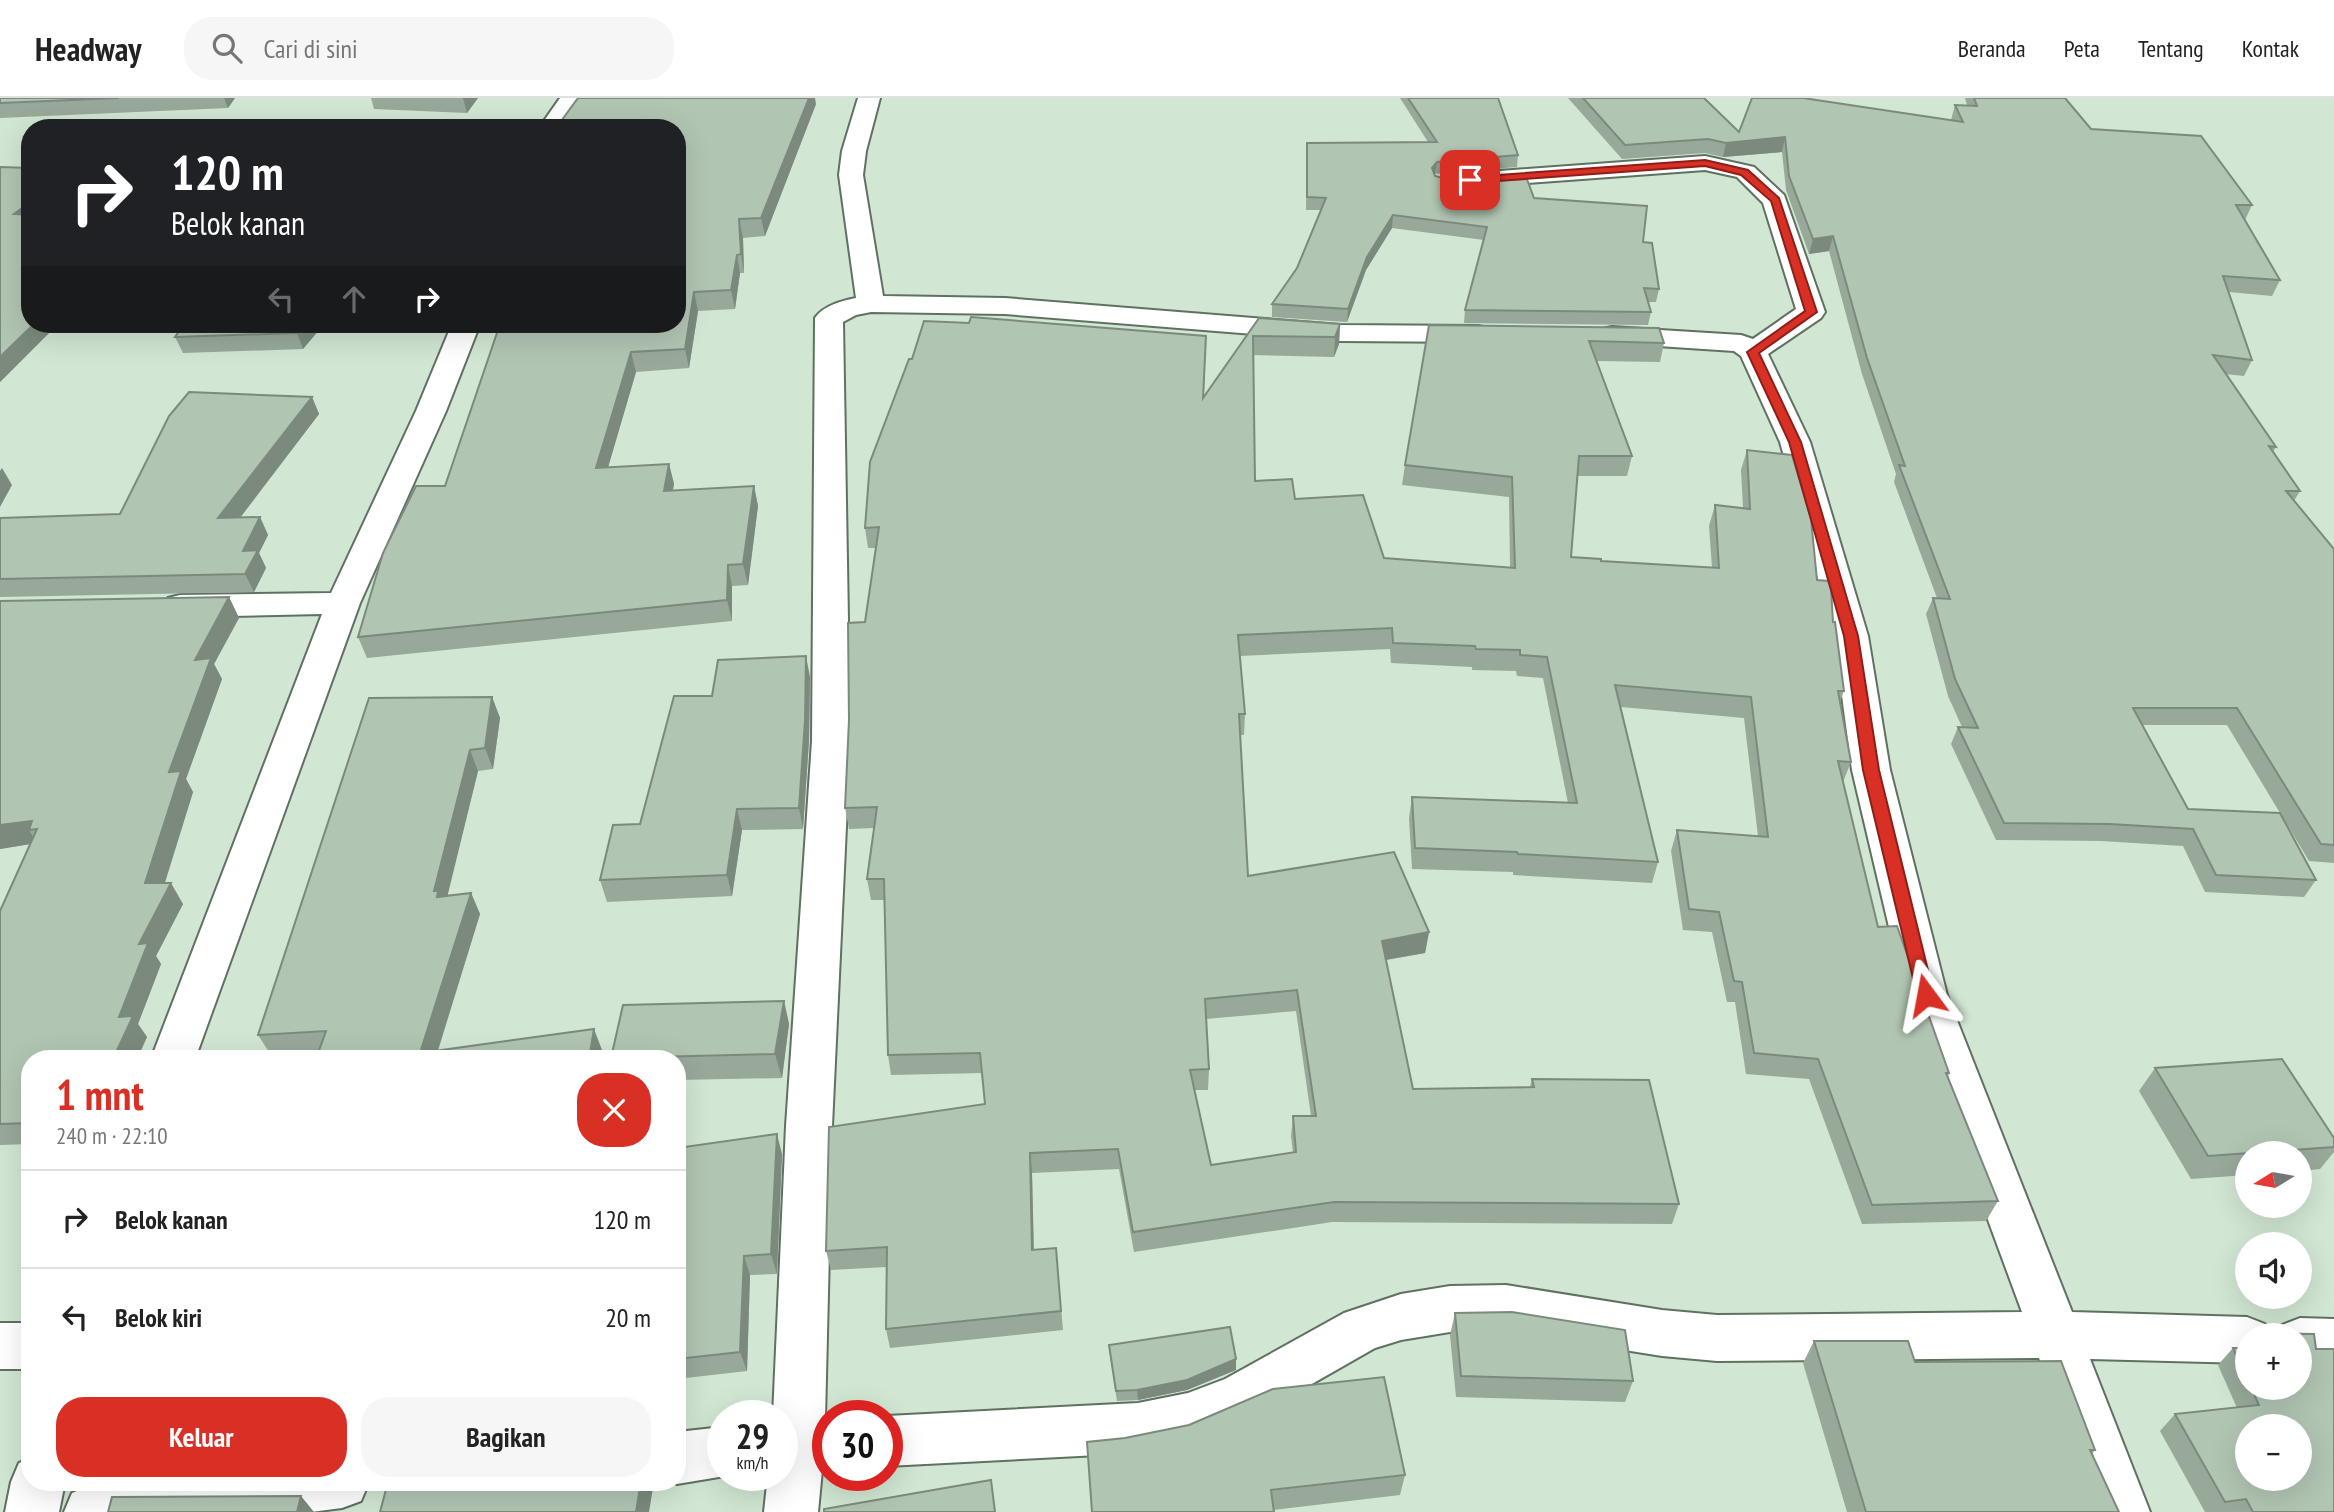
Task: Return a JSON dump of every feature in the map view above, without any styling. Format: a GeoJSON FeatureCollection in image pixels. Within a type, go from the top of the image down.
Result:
{"type":"FeatureCollection","features":[{"type":"Feature","properties":{"kind":"street"},"geometry":{"type":"LineString","coordinates":[[557,119],[571,98]]}},
{"type":"Feature","properties":{"kind":"street"},"geometry":{"type":"LineString","coordinates":[[870,98],[853,151],[851,175],[871,304]]}},
{"type":"Feature","properties":{"kind":"street"},"geometry":{"type":"LineString","coordinates":[[1445,182],[1705,163],[1745,172],[1775,200],[1811,312],[1753,352]]}},
{"type":"Feature","properties":{"kind":"street"},"geometry":{"type":"LineString","coordinates":[[791,1512],[802,1446],[809,1126],[831,741],[828,318],[848,309],[871,304],[1005,306],[1339,333],[1516,334]]}},
{"type":"Feature","properties":{"kind":"street"},"geometry":{"type":"LineString","coordinates":[[176,1050],[342,603],[431,411],[462,333]]}},
{"type":"Feature","properties":{"kind":"street"},"geometry":{"type":"LineString","coordinates":[[1584,335],[1638,335],[1741,343],[1753,352],[1795,442],[1851,636],[1871,770],[1926,995],[2123,1512]]}},
{"type":"Feature","properties":{"kind":"street"},"geometry":{"type":"LineString","coordinates":[[151,606],[342,603]]}},
{"type":"Feature","properties":{"kind":"street"},"geometry":{"type":"LineString","coordinates":[[903,1440],[1138,1427],[1188,1418],[1243,1396],[1362,1329],[1401,1317],[1450,1309],[1506,1308],[1662,1333],[1717,1338],[2056,1335],[2235,1340]]}},
{"type":"Feature","properties":{"kind":"street"},"geometry":{"type":"LineString","coordinates":[[2312,1341],[2334,1342]]}},
{"type":"Feature","properties":{"kind":"street"},"geometry":{"type":"LineString","coordinates":[[0,1346],[21,1346]]}},
{"type":"Feature","properties":{"kind":"street"},"geometry":{"type":"LineString","coordinates":[[686,1457],[707,1455]]}},
{"type":"Feature","properties":{"kind":"street"},"geometry":{"type":"LineString","coordinates":[[32,1512],[36,1491]]}},
{"type":"Feature","properties":{"kind":"street"},"geometry":{"type":"LineString","coordinates":[[91,1512],[267,1491]]}},
{"type":"Feature","properties":{"kind":"building"},"geometry":{"type":"Polygon","coordinates":[[[0,98],[119,98],[0,103],[0,98]]]}},
{"type":"Feature","properties":{"kind":"building"},"geometry":{"type":"Polygon","coordinates":[[[578,98],[809,98],[761,218],[739,219],[741,254],[737,255],[731,290],[694,292],[685,349],[631,352],[596,468],[669,464],[664,491],[754,486],[743,564],[728,565],[727,600],[358,637],[383,553],[416,486],[445,486],[497,333],[686,333],[686,119],[563,119],[578,98]]]}},
{"type":"Feature","properties":{"kind":"building"},"geometry":{"type":"Polygon","coordinates":[[[1408,98],[1498,98],[1518,155],[1437,162],[1432,168],[1435,176],[1447,179],[1525,174],[1534,198],[1647,206],[1643,242],[1652,243],[1659,289],[1644,288],[1651,312],[1465,310],[1487,227],[1393,215],[1367,257],[1348,309],[1272,304],[1297,268],[1326,198],[1307,197],[1307,143],[1437,142],[1408,98]]]}},
{"type":"Feature","properties":{"kind":"building"},"geometry":{"type":"Polygon","coordinates":[[[1583,98],[1704,98],[1739,132],[1752,98],[1803,98],[1963,122],[1955,105],[1977,106],[1974,98],[2065,98],[2091,129],[2201,136],[2252,205],[2236,205],[2280,280],[2223,276],[2252,360],[2213,355],[2276,447],[2269,446],[2300,491],[2286,491],[2334,549],[2334,845],[2321,844],[2237,708],[2133,708],[2188,809],[2280,813],[2316,880],[2216,875],[2193,829],[2110,824],[2004,823],[1958,727],[1978,728],[1955,679],[1933,598],[1950,599],[1899,465],[1905,466],[1867,358],[1833,236],[1813,239],[1789,176],[1785,137],[1726,143],[1708,139],[1625,145],[1583,98]]]}},
{"type":"Feature","properties":{"kind":"building"},"geometry":{"type":"Polygon","coordinates":[[[0,167],[21,168],[21,209],[14,214],[21,214],[21,333],[25,333],[0,357],[0,167]]]}},
{"type":"Feature","properties":{"kind":"building"},"geometry":{"type":"Polygon","coordinates":[[[971,317],[1206,336],[1203,398],[1259,318],[1340,324],[1335,337],[1253,336],[1255,481],[1292,479],[1295,499],[1363,495],[1384,558],[1515,568],[1512,477],[1405,465],[1429,325],[1659,328],[1664,343],[1589,341],[1632,456],[1579,456],[1571,557],[1719,568],[1715,505],[1750,509],[1747,450],[1792,455],[1811,519],[1817,580],[1829,581],[1831,588],[1833,622],[1844,691],[1838,691],[1851,762],[1838,761],[1878,927],[1897,926],[1949,1073],[1946,1073],[1998,1201],[1872,1205],[1818,1059],[1754,1053],[1742,982],[1734,981],[1719,912],[1689,909],[1677,830],[1768,837],[1751,697],[1615,685],[1658,862],[1415,848],[1412,797],[1577,803],[1547,657],[1520,655],[1520,650],[1393,643],[1392,628],[1238,635],[1245,714],[1239,714],[1248,876],[1394,852],[1429,932],[1382,941],[1413,1089],[1534,1087],[1532,1079],[1649,1080],[1679,1204],[1334,1202],[1133,1232],[1118,1149],[1030,1153],[1032,1250],[1056,1248],[1061,1311],[886,1329],[887,1247],[826,1251],[829,1127],[985,1104],[980,1053],[888,1055],[884,879],[867,879],[877,807],[845,808],[849,720],[848,623],[865,622],[879,527],[865,528],[870,462],[909,359],[912,359],[924,321],[969,323],[971,317]],[[1297,990],[1205,999],[1209,1069],[1190,1070],[1211,1165],[1296,1152],[1293,1116],[1316,1116],[1297,990]]]}},
{"type":"Feature","properties":{"kind":"building"},"geometry":{"type":"Polygon","coordinates":[[[178,333],[297,333],[175,337],[178,333]]]}},
{"type":"Feature","properties":{"kind":"building"},"geometry":{"type":"Polygon","coordinates":[[[189,392],[312,397],[218,518],[260,517],[243,551],[258,550],[245,574],[0,579],[0,518],[120,514],[169,416],[189,392]]]}},
{"type":"Feature","properties":{"kind":"building"},"geometry":{"type":"Polygon","coordinates":[[[229,597],[195,660],[211,658],[169,772],[181,771],[145,883],[171,883],[139,944],[148,943],[119,1017],[133,1016],[117,1050],[21,1050],[21,1123],[0,1124],[0,911],[37,829],[29,830],[32,821],[0,825],[0,601],[229,597]]]}},
{"type":"Feature","properties":{"kind":"building"},"geometry":{"type":"Polygon","coordinates":[[[806,656],[799,808],[737,809],[727,875],[600,880],[613,825],[640,824],[674,696],[712,696],[718,660],[806,656]]]}},
{"type":"Feature","properties":{"kind":"building"},"geometry":{"type":"Polygon","coordinates":[[[492,697],[485,748],[470,750],[434,891],[438,891],[437,897],[471,893],[421,1050],[319,1050],[326,1031],[258,1035],[369,698],[492,697]]]}},
{"type":"Feature","properties":{"kind":"building"},"geometry":{"type":"Polygon","coordinates":[[[784,1001],[775,1054],[686,1056],[686,1050],[613,1050],[623,1005],[784,1001]]]}},
{"type":"Feature","properties":{"kind":"building"},"geometry":{"type":"Polygon","coordinates":[[[594,1029],[590,1050],[442,1050],[594,1029]]]}},
{"type":"Feature","properties":{"kind":"building"},"geometry":{"type":"Polygon","coordinates":[[[2282,1059],[2334,1138],[2334,1147],[2312,1149],[2312,1141],[2235,1141],[2235,1154],[2208,1156],[2155,1068],[2282,1059]]]}},
{"type":"Feature","properties":{"kind":"building"},"geometry":{"type":"Polygon","coordinates":[[[777,1134],[771,1254],[744,1256],[740,1352],[686,1358],[686,1147],[777,1134]]]}},
{"type":"Feature","properties":{"kind":"building"},"geometry":{"type":"Polygon","coordinates":[[[1512,1312],[1625,1330],[1633,1381],[1461,1376],[1455,1313],[1512,1312]]]}},
{"type":"Feature","properties":{"kind":"building"},"geometry":{"type":"Polygon","coordinates":[[[1230,1327],[1236,1359],[1187,1380],[1137,1390],[1116,1391],[1109,1345],[1230,1327]]]}},
{"type":"Feature","properties":{"kind":"building"},"geometry":{"type":"Polygon","coordinates":[[[2312,1334],[2316,1349],[2334,1349],[2334,1512],[2253,1512],[2246,1499],[2225,1502],[2175,1414],[2259,1405],[2257,1400],[2312,1400],[2312,1334]]]}},
{"type":"Feature","properties":{"kind":"building"},"geometry":{"type":"Polygon","coordinates":[[[1814,1341],[1908,1341],[1915,1362],[2061,1361],[2095,1450],[2090,1450],[2119,1512],[1866,1512],[1814,1341]]]}},
{"type":"Feature","properties":{"kind":"building"},"geometry":{"type":"Polygon","coordinates":[[[1384,1377],[1405,1475],[1271,1490],[1274,1512],[1092,1512],[1087,1442],[1125,1438],[1189,1425],[1273,1389],[1384,1377]]]}},
{"type":"Feature","properties":{"kind":"building"},"geometry":{"type":"Polygon","coordinates":[[[991,1480],[995,1512],[824,1512],[824,1509],[991,1480]]]}},
{"type":"Feature","properties":{"kind":"building"},"geometry":{"type":"Polygon","coordinates":[[[386,1491],[640,1491],[636,1512],[380,1512],[386,1491]]]}},
{"type":"Feature","properties":{"kind":"building"},"geometry":{"type":"Polygon","coordinates":[[[301,1496],[297,1512],[108,1512],[112,1497],[301,1496]]]}},
{"type":"Feature","properties":{"kind":"route"},"geometry":{"type":"LineString","coordinates":[[1470,180],[1705,163],[1745,172],[1775,200],[1811,312],[1753,352],[1795,442],[1851,636],[1871,770],[1926,995]]}}]}
